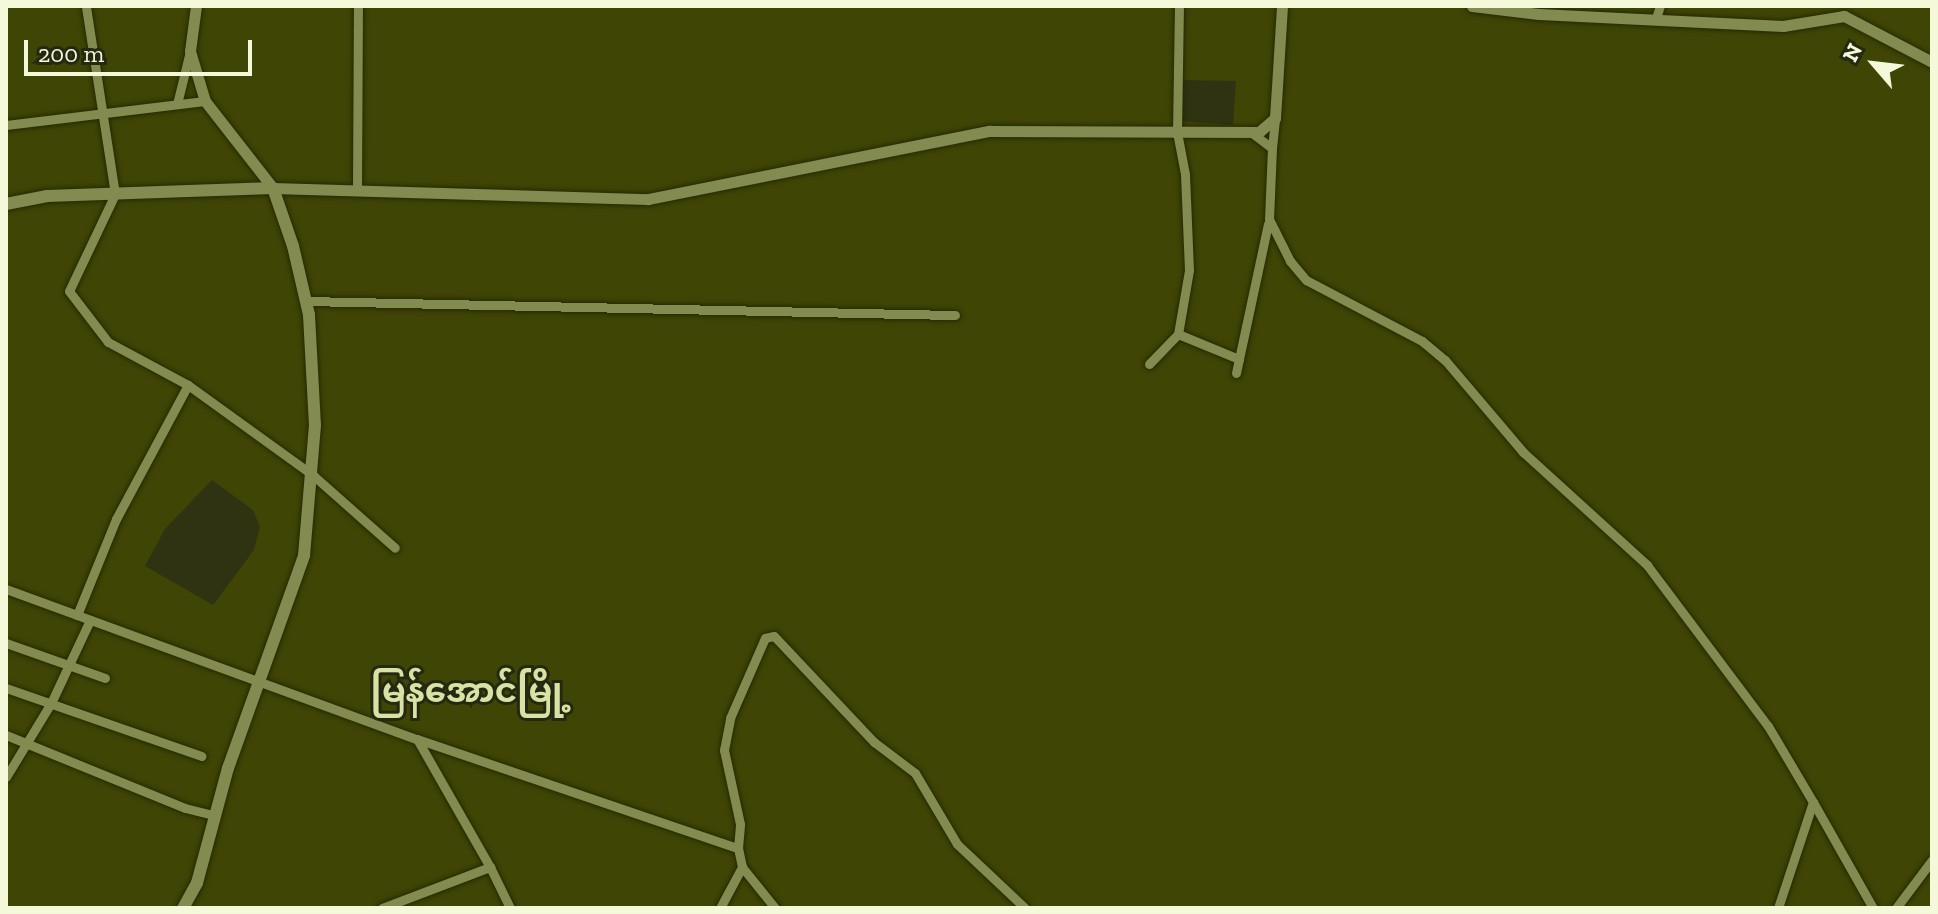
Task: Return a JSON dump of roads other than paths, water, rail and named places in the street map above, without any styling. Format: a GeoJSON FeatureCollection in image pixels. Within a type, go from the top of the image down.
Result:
{"type":"FeatureCollection","features":[{"type":"Feature","properties":{"kind":"main road"},"geometry":{"type":"LineString","coordinates":[[6,204],[47,196],[273,188],[306,301],[314,476],[304,556],[214,815],[197,883],[183,908]]}},
{"type":"Feature","properties":{"kind":"street"},"geometry":{"type":"LineString","coordinates":[[86,6],[115,194],[69,291],[108,342],[188,385],[314,476],[395,548]]}},
{"type":"Feature","properties":{"kind":"street"},"geometry":{"type":"LineString","coordinates":[[177,104],[190,51],[196,6]]}},
{"type":"Feature","properties":{"kind":"street"},"geometry":{"type":"LineString","coordinates":[[357,190],[358,6]]}},
{"type":"Feature","properties":{"kind":"street"},"geometry":{"type":"LineString","coordinates":[[1149,364],[1178,334],[1189,270],[1185,174],[1177,132],[1179,6]]}},
{"type":"Feature","properties":{"kind":"street"},"geometry":{"type":"LineString","coordinates":[[1236,373],[1269,219],[1282,6]]}},
{"type":"Feature","properties":{"kind":"street"},"geometry":{"type":"LineString","coordinates":[[1472,6],[1658,12],[1783,26],[1830,12],[1858,20],[1932,62]]}},
{"type":"Feature","properties":{"kind":"street"},"geometry":{"type":"LineString","coordinates":[[190,51],[205,101],[273,188],[648,199],[989,131],[1252,133],[1275,118]]}},
{"type":"Feature","properties":{"kind":"street"},"geometry":{"type":"LineString","coordinates":[[6,125],[205,101]]}},
{"type":"Feature","properties":{"kind":"street"},"geometry":{"type":"LineString","coordinates":[[1252,133],[1272,148]]}},
{"type":"Feature","properties":{"kind":"street"},"geometry":{"type":"LineString","coordinates":[[1269,219],[1273,234],[1306,280],[1422,341],[1445,360],[1523,452],[1647,565],[1768,726],[1873,908]]}},
{"type":"Feature","properties":{"kind":"street"},"geometry":{"type":"LineString","coordinates":[[306,301],[955,315]]}},
{"type":"Feature","properties":{"kind":"street"},"geometry":{"type":"LineString","coordinates":[[1178,334],[1239,359]]}},
{"type":"Feature","properties":{"kind":"street"},"geometry":{"type":"LineString","coordinates":[[77,615],[116,519],[188,385]]}},
{"type":"Feature","properties":{"kind":"street"},"geometry":{"type":"LineString","coordinates":[[6,589],[258,683],[738,848]]}},
{"type":"Feature","properties":{"kind":"street"},"geometry":{"type":"LineString","coordinates":[[6,777],[51,703],[90,620]]}},
{"type":"Feature","properties":{"kind":"street"},"geometry":{"type":"LineString","coordinates":[[775,908],[742,867],[738,848],[740,824],[724,750],[735,706],[765,638],[774,636],[874,742],[915,773],[957,844],[1025,908]]}},
{"type":"Feature","properties":{"kind":"street"},"geometry":{"type":"LineString","coordinates":[[6,643],[105,678]]}},
{"type":"Feature","properties":{"kind":"street"},"geometry":{"type":"LineString","coordinates":[[6,688],[201,756]]}},
{"type":"Feature","properties":{"kind":"street"},"geometry":{"type":"LineString","coordinates":[[6,735],[185,808],[214,815]]}},
{"type":"Feature","properties":{"kind":"street"},"geometry":{"type":"LineString","coordinates":[[417,739],[510,908]]}},
{"type":"Feature","properties":{"kind":"street"},"geometry":{"type":"LineString","coordinates":[[1778,908],[1813,802]]}},
{"type":"Feature","properties":{"kind":"street"},"geometry":{"type":"LineString","coordinates":[[1896,908],[1932,860]]}},
{"type":"Feature","properties":{"kind":"street"},"geometry":{"type":"LineString","coordinates":[[382,908],[400,904],[490,867]]}},
{"type":"Feature","properties":{"kind":"street"},"geometry":{"type":"LineString","coordinates":[[720,908],[742,867]]}},
{"type":"Feature","properties":{"kind":"district","name":"မြန်အောင်မြို့"},"geometry":{"type":"Point","coordinates":[471,691]}}]}
